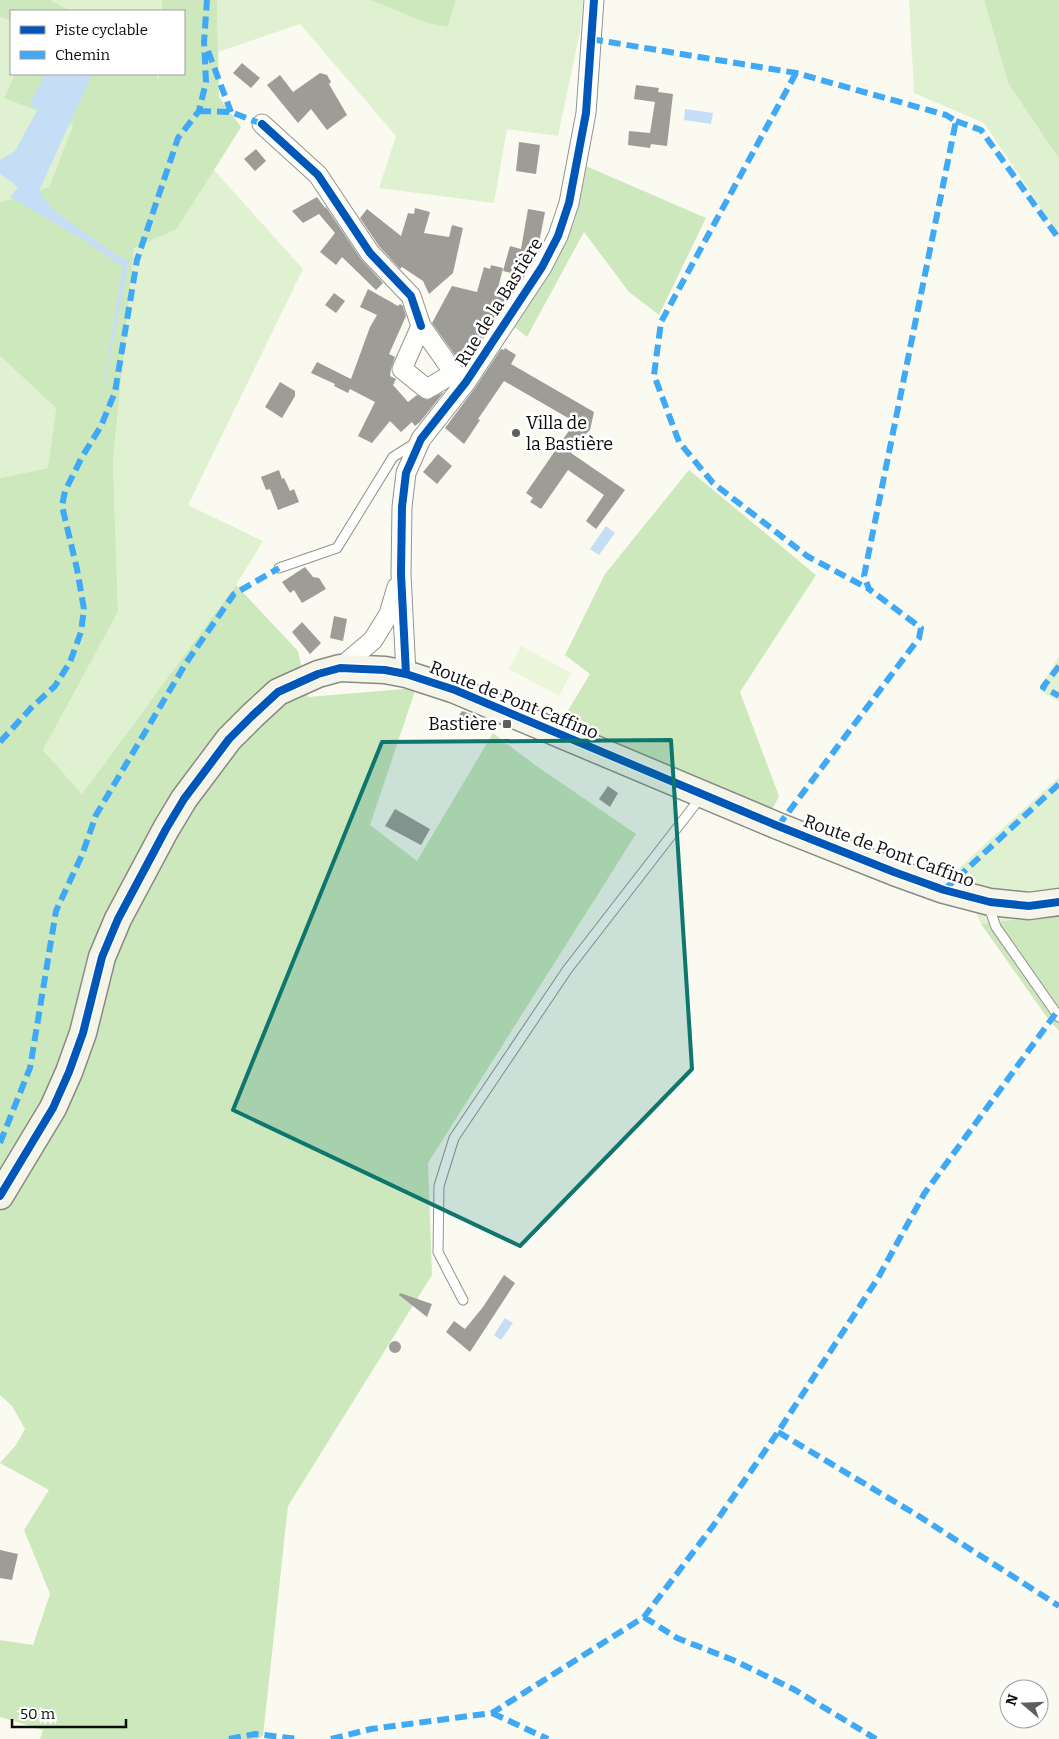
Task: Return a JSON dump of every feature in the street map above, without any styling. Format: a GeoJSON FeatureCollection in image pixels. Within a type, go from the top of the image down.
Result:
{"type":"FeatureCollection","features":[{"type":"Feature","properties":{"kind":"street","name":"Rue de la Bastière"},"geometry":{"type":"LineString","coordinates":[[401,574],[402,507],[406,473],[421,439],[460,378],[542,267],[558,236],[569,203],[586,113],[594,0]]}},
{"type":"Feature","properties":{"kind":"street"},"geometry":{"type":"LineString","coordinates":[[262,124],[318,175],[370,252],[411,296],[421,326],[460,378],[427,389],[402,369],[421,326]]}},
{"type":"Feature","properties":{"kind":"street"},"geometry":{"type":"LineString","coordinates":[[340,668],[373,640],[389,614],[401,574]]}},
{"type":"Feature","properties":{"kind":"street"},"geometry":{"type":"LineString","coordinates":[[396,672],[401,574]]}},
{"type":"Feature","properties":{"kind":"street"},"geometry":{"type":"LineString","coordinates":[[373,640],[396,672]]}},
{"type":"Feature","properties":{"kind":"street","name":"Route de Pont Caffino"},"geometry":{"type":"LineString","coordinates":[[0,1196],[53,1108],[69,1072],[82,1034],[102,957],[114,926],[184,799],[229,739],[252,716],[278,692],[318,674],[340,668],[396,672],[455,690],[703,795],[894,872],[944,890],[990,902],[1029,906],[1059,902]]}},
{"type":"Feature","properties":{"kind":"lane"},"geometry":{"type":"LineString","coordinates":[[279,568],[336,548],[393,457],[421,439]]}},
{"type":"Feature","properties":{"kind":"lane"},"geometry":{"type":"LineString","coordinates":[[463,1300],[438,1252],[439,1186],[454,1138],[567,970],[703,795]]}},
{"type":"Feature","properties":{"kind":"lane"},"geometry":{"type":"LineString","coordinates":[[990,902],[990,910],[996,927],[1059,1017]]}},
{"type":"Feature","properties":{"kind":"highlighted area"},"geometry":{"type":"Polygon","coordinates":[[[671,740],[692,1069],[520,1246],[233,1110],[382,742],[671,740]]]}},
{"type":"Feature","properties":{"kind":"green space"},"geometry":{"type":"Polygon","coordinates":[[[0,0],[50,0],[69,10],[10,10],[10,21],[0,17],[0,0]]]}},
{"type":"Feature","properties":{"kind":"green space"},"geometry":{"type":"Polygon","coordinates":[[[50,0],[162,0],[162,10],[69,10],[50,0]]]}},
{"type":"Feature","properties":{"kind":"green space"},"geometry":{"type":"Polygon","coordinates":[[[162,0],[217,0],[219,97],[241,127],[177,229],[134,248],[113,461],[118,612],[43,750],[82,794],[236,585],[298,651],[308,697],[416,688],[370,825],[417,861],[493,733],[535,765],[636,834],[428,1163],[432,1275],[288,1506],[263,1736],[257,1739],[40,1739],[43,1730],[0,1717],[0,1640],[33,1645],[50,1594],[24,1530],[49,1490],[0,1463],[16,1445],[25,1429],[12,1406],[0,1395],[0,478],[48,468],[56,408],[0,356],[0,202],[49,187],[73,125],[4,98],[15,75],[157,75],[158,80],[159,75],[185,75],[185,10],[162,10],[162,0]]]}},
{"type":"Feature","properties":{"kind":"green space"},"geometry":{"type":"Polygon","coordinates":[[[217,0],[371,0],[426,23],[448,27],[456,0],[583,0],[580,32],[558,136],[507,129],[494,203],[379,188],[396,136],[300,24],[218,52],[217,0]]]}},
{"type":"Feature","properties":{"kind":"green space"},"geometry":{"type":"Polygon","coordinates":[[[371,0],[456,0],[448,27],[426,23],[371,0]]]}},
{"type":"Feature","properties":{"kind":"green space"},"geometry":{"type":"Polygon","coordinates":[[[909,0],[984,0],[1008,83],[1059,159],[1059,238],[1052,224],[984,123],[914,93],[909,0]]]}},
{"type":"Feature","properties":{"kind":"green space"},"geometry":{"type":"Polygon","coordinates":[[[984,0],[1059,0],[1059,159],[1008,83],[984,0]]]}},
{"type":"Feature","properties":{"kind":"green space"},"geometry":{"type":"Polygon","coordinates":[[[0,17],[10,21],[10,75],[15,75],[5,98],[73,125],[49,187],[0,202],[0,17]]]}},
{"type":"Feature","properties":{"kind":"green space"},"geometry":{"type":"Polygon","coordinates":[[[579,163],[706,218],[659,315],[629,292],[584,232],[527,337],[512,325],[579,163]]]}},
{"type":"Feature","properties":{"kind":"green space"},"geometry":{"type":"Polygon","coordinates":[[[214,170],[303,269],[188,505],[263,541],[236,585],[82,794],[43,750],[118,612],[113,461],[134,248],[177,229],[214,170]]]}},
{"type":"Feature","properties":{"kind":"green space"},"geometry":{"type":"Polygon","coordinates":[[[0,356],[56,408],[48,468],[0,478],[0,356]]]}},
{"type":"Feature","properties":{"kind":"green space"},"geometry":{"type":"Polygon","coordinates":[[[689,470],[816,575],[740,692],[779,796],[769,816],[561,722],[590,674],[565,655],[605,574],[689,470]]]}},
{"type":"Feature","properties":{"kind":"green space"},"geometry":{"type":"Polygon","coordinates":[[[521,646],[571,673],[559,696],[509,669],[521,646]]]}},
{"type":"Feature","properties":{"kind":"green space"},"geometry":{"type":"Polygon","coordinates":[[[1059,656],[1059,702],[1039,690],[1059,656]]]}},
{"type":"Feature","properties":{"kind":"green space"},"geometry":{"type":"Polygon","coordinates":[[[1059,777],[1059,914],[981,924],[958,869],[1059,777]]]}},
{"type":"Feature","properties":{"kind":"green space"},"geometry":{"type":"Polygon","coordinates":[[[1059,914],[1059,1031],[1046,1016],[981,924],[1059,914]]]}},
{"type":"Feature","properties":{"kind":"water"},"geometry":{"type":"Polygon","coordinates":[[[44,75],[92,75],[39,191],[53,210],[118,256],[129,261],[100,406],[123,266],[74,234],[10,197],[18,187],[0,174],[0,160],[15,151],[38,109],[29,105],[44,75]]]}},
{"type":"Feature","properties":{"kind":"water"},"geometry":{"type":"Polygon","coordinates":[[[685,109],[713,113],[711,124],[684,120],[685,109]]]}},
{"type":"Feature","properties":{"kind":"water"},"geometry":{"type":"Polygon","coordinates":[[[606,526],[615,533],[599,555],[590,549],[606,526]]]}},
{"type":"Feature","properties":{"kind":"water"},"geometry":{"type":"Polygon","coordinates":[[[505,1318],[513,1323],[501,1340],[494,1335],[505,1318]]]}},
{"type":"Feature","properties":{"kind":"building"},"geometry":{"type":"Polygon","coordinates":[[[242,63],[260,78],[251,88],[233,73],[242,63]]]}},
{"type":"Feature","properties":{"kind":"building"},"geometry":{"type":"Polygon","coordinates":[[[320,73],[327,75],[331,82],[329,84],[347,115],[327,130],[311,109],[298,123],[267,85],[280,75],[293,92],[320,73]]]}},
{"type":"Feature","properties":{"kind":"building"},"geometry":{"type":"Polygon","coordinates":[[[636,85],[659,88],[658,92],[673,94],[667,146],[651,144],[650,148],[628,145],[629,131],[650,133],[655,102],[634,99],[636,85]]]}},
{"type":"Feature","properties":{"kind":"building"},"geometry":{"type":"Polygon","coordinates":[[[519,142],[540,145],[536,174],[516,171],[519,142]]]}},
{"type":"Feature","properties":{"kind":"building"},"geometry":{"type":"Polygon","coordinates":[[[256,149],[266,161],[255,171],[244,159],[256,149]]]}},
{"type":"Feature","properties":{"kind":"building"},"geometry":{"type":"Polygon","coordinates":[[[317,197],[326,207],[361,259],[383,283],[376,290],[342,257],[336,265],[320,252],[335,233],[319,214],[303,223],[292,211],[317,197]]]}},
{"type":"Feature","properties":{"kind":"building"},"geometry":{"type":"Polygon","coordinates":[[[415,208],[430,212],[424,233],[449,237],[452,225],[463,228],[453,273],[429,294],[423,281],[402,267],[400,269],[379,246],[360,218],[367,209],[401,236],[408,213],[414,214],[415,208]]]}},
{"type":"Feature","properties":{"kind":"building"},"geometry":{"type":"Polygon","coordinates":[[[528,209],[545,212],[538,248],[522,276],[503,271],[510,246],[521,249],[528,209]]]}},
{"type":"Feature","properties":{"kind":"building"},"geometry":{"type":"Polygon","coordinates":[[[491,265],[503,268],[496,296],[505,298],[504,305],[470,355],[464,352],[457,358],[432,323],[452,286],[477,292],[484,267],[490,269],[491,265]]]}},
{"type":"Feature","properties":{"kind":"building"},"geometry":{"type":"Polygon","coordinates":[[[368,289],[398,306],[400,304],[403,306],[406,316],[389,354],[395,357],[390,376],[396,379],[393,385],[408,402],[417,395],[427,400],[444,392],[415,426],[412,422],[401,432],[390,421],[372,443],[358,436],[375,402],[350,389],[348,393],[334,386],[335,384],[311,373],[317,362],[351,379],[370,327],[377,315],[360,307],[368,289]]]}},
{"type":"Feature","properties":{"kind":"building"},"geometry":{"type":"Polygon","coordinates":[[[334,293],[345,301],[336,313],[325,305],[334,293]]]}},
{"type":"Feature","properties":{"kind":"building"},"geometry":{"type":"Polygon","coordinates":[[[505,348],[516,355],[511,364],[594,412],[590,430],[583,436],[571,453],[625,490],[596,529],[586,521],[604,495],[568,470],[541,509],[530,502],[533,498],[526,493],[575,422],[504,381],[478,419],[480,420],[464,444],[445,428],[501,349],[504,350],[505,348]]]}},
{"type":"Feature","properties":{"kind":"building"},"geometry":{"type":"Polygon","coordinates":[[[280,382],[295,391],[295,396],[282,418],[265,407],[280,382]]]}},
{"type":"Feature","properties":{"kind":"building"},"geometry":{"type":"Polygon","coordinates":[[[438,454],[452,466],[437,484],[423,472],[438,454]]]}},
{"type":"Feature","properties":{"kind":"building"},"geometry":{"type":"Polygon","coordinates":[[[279,470],[282,479],[284,478],[290,491],[294,489],[299,502],[278,510],[270,489],[266,490],[261,477],[279,470]]]}},
{"type":"Feature","properties":{"kind":"building"},"geometry":{"type":"Polygon","coordinates":[[[305,567],[313,577],[319,578],[326,589],[302,603],[294,590],[290,593],[282,582],[305,567]]]}},
{"type":"Feature","properties":{"kind":"building"},"geometry":{"type":"Polygon","coordinates":[[[334,616],[347,619],[343,641],[330,638],[334,616]]]}},
{"type":"Feature","properties":{"kind":"building"},"geometry":{"type":"Polygon","coordinates":[[[302,622],[321,643],[310,654],[292,632],[302,622]]]}},
{"type":"Feature","properties":{"kind":"building"},"geometry":{"type":"Polygon","coordinates":[[[462,711],[476,716],[469,728],[455,721],[462,711]]]}},
{"type":"Feature","properties":{"kind":"building"},"geometry":{"type":"Polygon","coordinates":[[[608,786],[618,793],[610,807],[599,799],[608,786]]]}},
{"type":"Feature","properties":{"kind":"building"},"geometry":{"type":"Polygon","coordinates":[[[395,809],[430,829],[421,845],[385,826],[395,809]]]}},
{"type":"Feature","properties":{"kind":"building"},"geometry":{"type":"Polygon","coordinates":[[[504,1275],[515,1283],[470,1352],[446,1332],[454,1321],[465,1329],[483,1307],[504,1275]]]}},
{"type":"Feature","properties":{"kind":"building"},"geometry":{"type":"Polygon","coordinates":[[[400,1293],[432,1304],[427,1317],[399,1295],[400,1293]]]}},
{"type":"Feature","properties":{"kind":"building"},"geometry":{"type":"Polygon","coordinates":[[[393,1341],[397,1341],[401,1347],[397,1353],[393,1353],[389,1349],[389,1345],[393,1341]]]}},
{"type":"Feature","properties":{"kind":"building"},"geometry":{"type":"Polygon","coordinates":[[[0,1550],[18,1554],[12,1580],[0,1578],[0,1550]]]}},
{"type":"Feature","properties":{"kind":"marked path"},"geometry":{"type":"LineString","coordinates":[[0,742],[31,708],[55,686],[70,662],[81,632],[84,609],[77,569],[62,506],[65,491],[82,457],[101,426],[115,392],[137,260],[178,138],[199,111],[206,82],[204,42],[207,0]]}},
{"type":"Feature","properties":{"kind":"marked path"},"geometry":{"type":"LineString","coordinates":[[591,39],[796,73],[946,115],[956,121],[864,576],[869,589],[921,628],[919,638],[778,826]]}},
{"type":"Feature","properties":{"kind":"marked path"},"geometry":{"type":"LineString","coordinates":[[208,51],[231,112]]}},
{"type":"Feature","properties":{"kind":"marked path"},"geometry":{"type":"LineString","coordinates":[[796,73],[661,322],[654,375],[679,442],[713,483],[807,556],[869,589]]}},
{"type":"Feature","properties":{"kind":"marked path"},"geometry":{"type":"LineString","coordinates":[[199,111],[231,112],[262,124]]}},
{"type":"Feature","properties":{"kind":"marked path"},"geometry":{"type":"LineString","coordinates":[[956,121],[981,130],[1059,239]]}},
{"type":"Feature","properties":{"kind":"marked path"},"geometry":{"type":"LineString","coordinates":[[0,1143],[30,1068],[56,911],[82,855],[96,815],[186,663],[234,594],[279,568]]}},
{"type":"Feature","properties":{"kind":"marked path"},"geometry":{"type":"LineString","coordinates":[[1059,666],[1043,687],[1059,696]]}},
{"type":"Feature","properties":{"kind":"marked path"},"geometry":{"type":"LineString","coordinates":[[944,890],[1059,784]]}},
{"type":"Feature","properties":{"kind":"marked path"},"geometry":{"type":"LineString","coordinates":[[331,1739],[371,1729],[492,1713],[644,1617],[713,1526],[778,1432],[878,1278],[924,1194],[1056,1013]]}},
{"type":"Feature","properties":{"kind":"marked path"},"geometry":{"type":"LineString","coordinates":[[778,1432],[917,1515],[1059,1606]]}},
{"type":"Feature","properties":{"kind":"marked path"},"geometry":{"type":"LineString","coordinates":[[644,1617],[677,1638],[733,1660],[795,1690],[876,1739]]}},
{"type":"Feature","properties":{"kind":"marked path"},"geometry":{"type":"LineString","coordinates":[[492,1713],[548,1739]]}},
{"type":"Feature","properties":{"kind":"marked path"},"geometry":{"type":"LineString","coordinates":[[229,1739],[255,1734],[298,1739]]}},
{"type":"Feature","properties":{"kind":"cycle path"},"geometry":{"type":"LineString","coordinates":[[406,674],[401,574],[402,507],[406,473],[421,439],[466,382],[542,267],[558,236],[569,203],[586,113],[594,0]]}},
{"type":"Feature","properties":{"kind":"cycle path"},"geometry":{"type":"LineString","coordinates":[[262,124],[318,175],[370,253],[411,296],[421,326]]}},
{"type":"Feature","properties":{"kind":"cycle path"},"geometry":{"type":"LineString","coordinates":[[0,1196],[53,1108],[83,1033],[102,957],[118,919],[184,799],[229,739],[252,716],[278,692],[318,674],[340,668],[385,670],[406,674],[455,690],[778,826],[944,890],[990,902],[1029,906],[1059,902]]}},
{"type":"Feature","properties":{"kind":"place","name":"Villa de la Bastière"},"geometry":{"type":"Point","coordinates":[516,433]}},
{"type":"Feature","properties":{"kind":"place","name":"Bastière"},"geometry":{"type":"Point","coordinates":[507,724]}}]}
